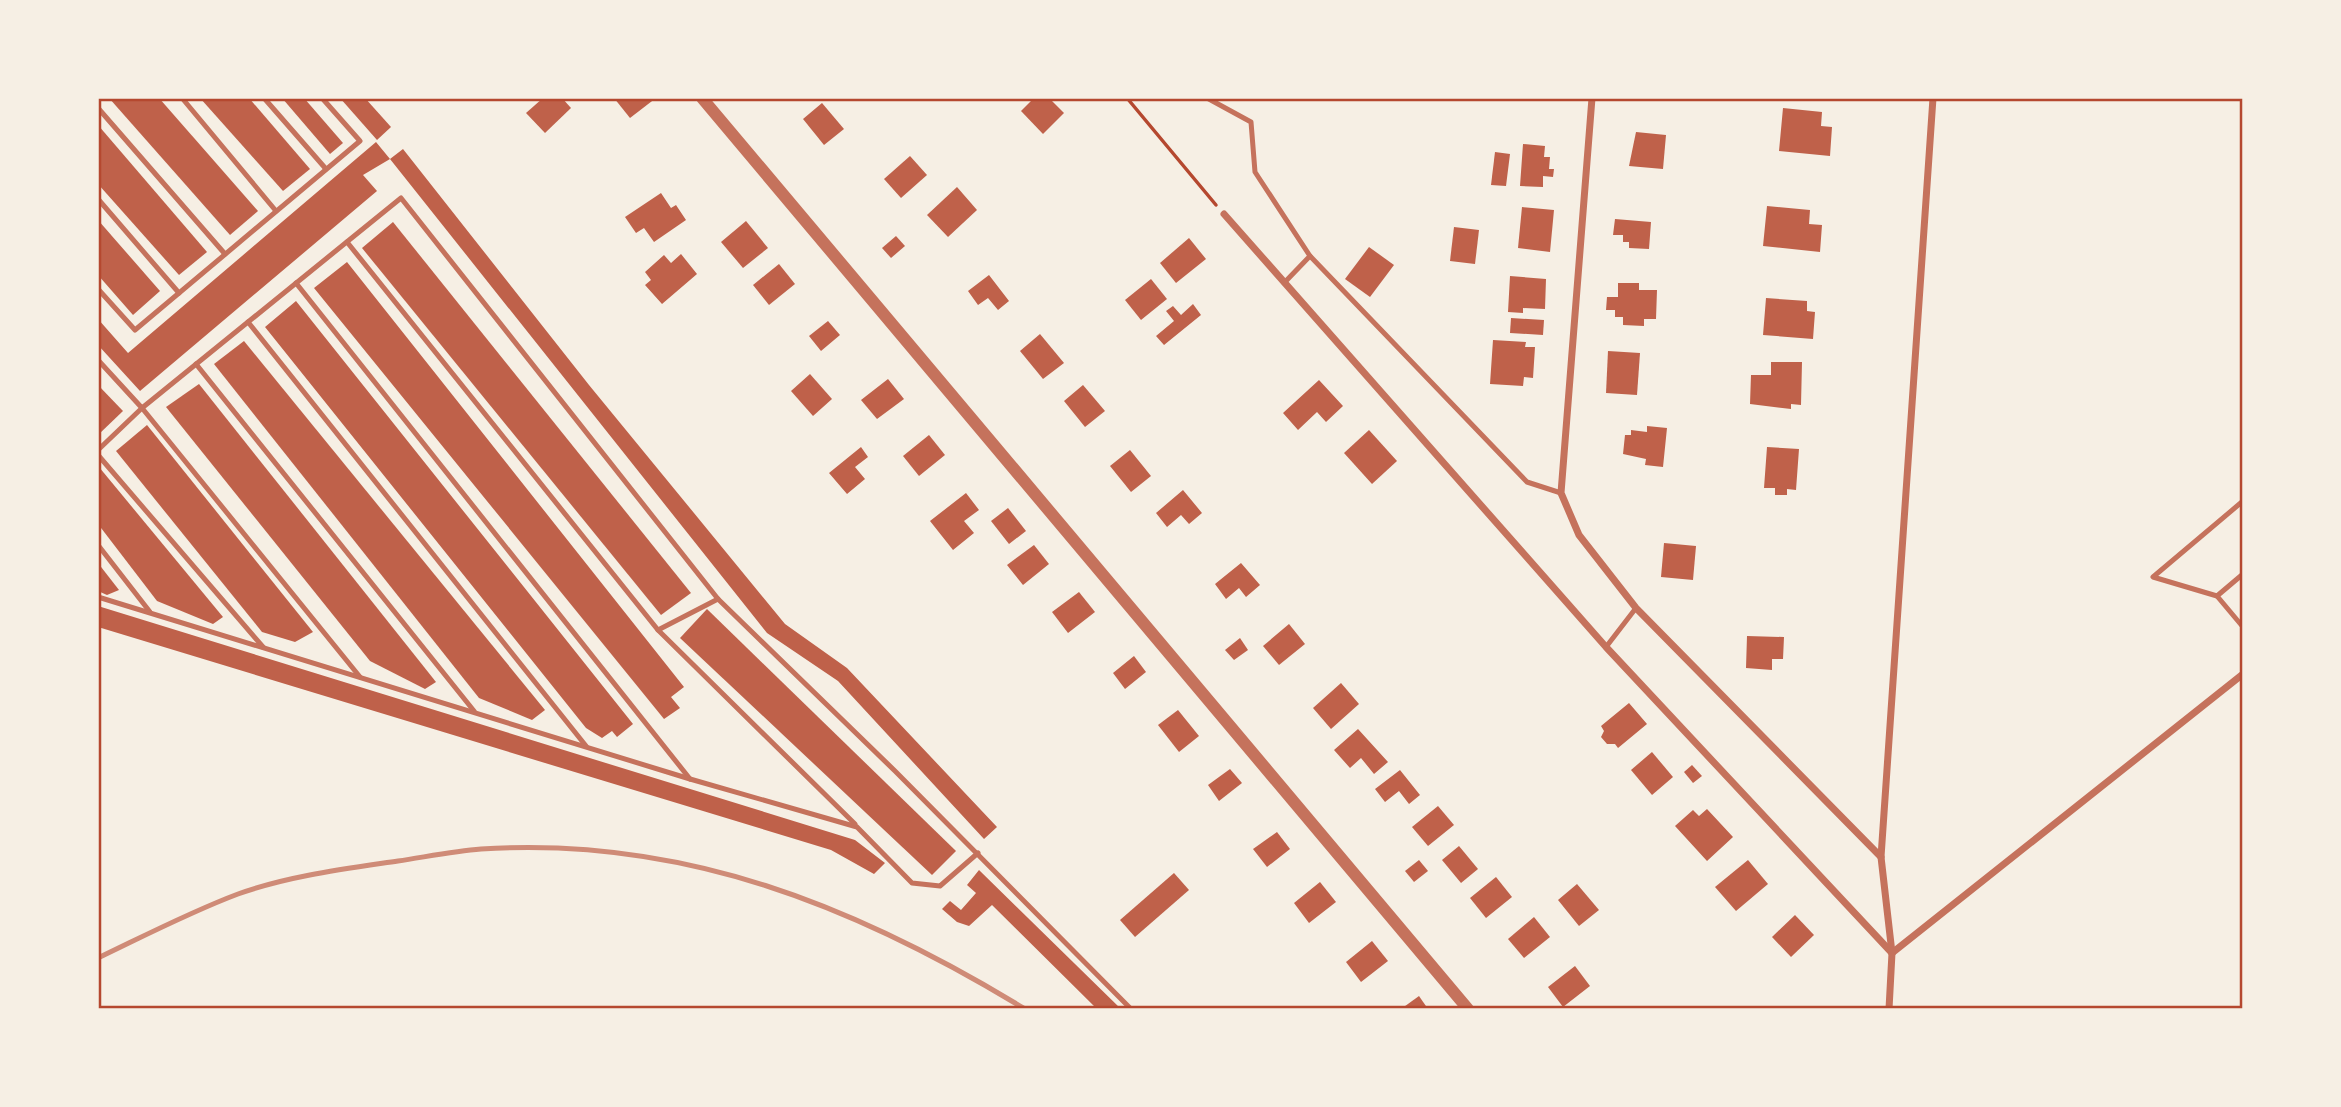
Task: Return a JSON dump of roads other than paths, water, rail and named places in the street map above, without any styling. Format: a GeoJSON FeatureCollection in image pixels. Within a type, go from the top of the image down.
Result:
{"type":"FeatureCollection","features":[{"type":"Feature","properties":{"kind":"street"},"geometry":{"type":"LineString","coordinates":[[702,98],[1468,1009]]}},
{"type":"Feature","properties":{"kind":"street"},"geometry":{"type":"LineString","coordinates":[[1592,98],[1561,493],[1579,535],[1636,608],[1881,857]]}},
{"type":"Feature","properties":{"kind":"street"},"geometry":{"type":"LineString","coordinates":[[1889,1009],[1892,953],[1881,857],[1933,98]]}},
{"type":"Feature","properties":{"kind":"street"},"geometry":{"type":"LineString","coordinates":[[1224,214],[1606,647],[1892,953]]}},
{"type":"Feature","properties":{"kind":"street"},"geometry":{"type":"LineString","coordinates":[[1892,953],[2243,674]]}},
{"type":"Feature","properties":{"kind":"lane"},"geometry":{"type":"LineString","coordinates":[[182,98],[276,211]]}},
{"type":"Feature","properties":{"kind":"lane"},"geometry":{"type":"LineString","coordinates":[[264,98],[326,169]]}},
{"type":"Feature","properties":{"kind":"lane"},"geometry":{"type":"LineString","coordinates":[[98,289],[135,330],[359,141],[322,98]]}},
{"type":"Feature","properties":{"kind":"lane"},"geometry":{"type":"LineString","coordinates":[[1207,98],[1251,122],[1255,172],[1310,256],[1527,482],[1561,493]]}},
{"type":"Feature","properties":{"kind":"lane"},"geometry":{"type":"LineString","coordinates":[[98,108],[225,254]]}},
{"type":"Feature","properties":{"kind":"lane"},"geometry":{"type":"LineString","coordinates":[[98,450],[142,408],[401,198],[718,599],[978,853],[1131,1009]]}},
{"type":"Feature","properties":{"kind":"lane"},"geometry":{"type":"LineString","coordinates":[[98,199],[179,293]]}},
{"type":"Feature","properties":{"kind":"lane"},"geometry":{"type":"LineString","coordinates":[[346,242],[658,630],[912,883],[940,886],[978,853]]}},
{"type":"Feature","properties":{"kind":"lane"},"geometry":{"type":"LineString","coordinates":[[1284,283],[1310,256]]}},
{"type":"Feature","properties":{"kind":"lane"},"geometry":{"type":"LineString","coordinates":[[296,283],[690,779]]}},
{"type":"Feature","properties":{"kind":"lane"},"geometry":{"type":"LineString","coordinates":[[248,322],[588,748]]}},
{"type":"Feature","properties":{"kind":"lane"},"geometry":{"type":"LineString","coordinates":[[98,360],[142,408],[361,677]]}},
{"type":"Feature","properties":{"kind":"lane"},"geometry":{"type":"LineString","coordinates":[[196,364],[475,713]]}},
{"type":"Feature","properties":{"kind":"lane"},"geometry":{"type":"LineString","coordinates":[[98,455],[263,647]]}},
{"type":"Feature","properties":{"kind":"lane"},"geometry":{"type":"LineString","coordinates":[[2243,501],[2152,577],[2217,596],[2243,627]]}},
{"type":"Feature","properties":{"kind":"lane"},"geometry":{"type":"LineString","coordinates":[[98,545],[150,613]]}},
{"type":"Feature","properties":{"kind":"lane"},"geometry":{"type":"LineString","coordinates":[[2217,596],[2243,574]]}},
{"type":"Feature","properties":{"kind":"lane"},"geometry":{"type":"LineString","coordinates":[[98,597],[690,779],[857,827]]}},
{"type":"Feature","properties":{"kind":"lane"},"geometry":{"type":"LineString","coordinates":[[658,630],[718,599]]}},
{"type":"Feature","properties":{"kind":"lane"},"geometry":{"type":"LineString","coordinates":[[1606,647],[1636,608]]}},
{"type":"Feature","properties":{"kind":"railway"},"geometry":{"type":"LineString","coordinates":[[98,958],[202,908],[276,882],[460,851],[555,848],[627,854],[697,867],[765,885],[832,910],[897,939],[1025,1009]]}}]}
